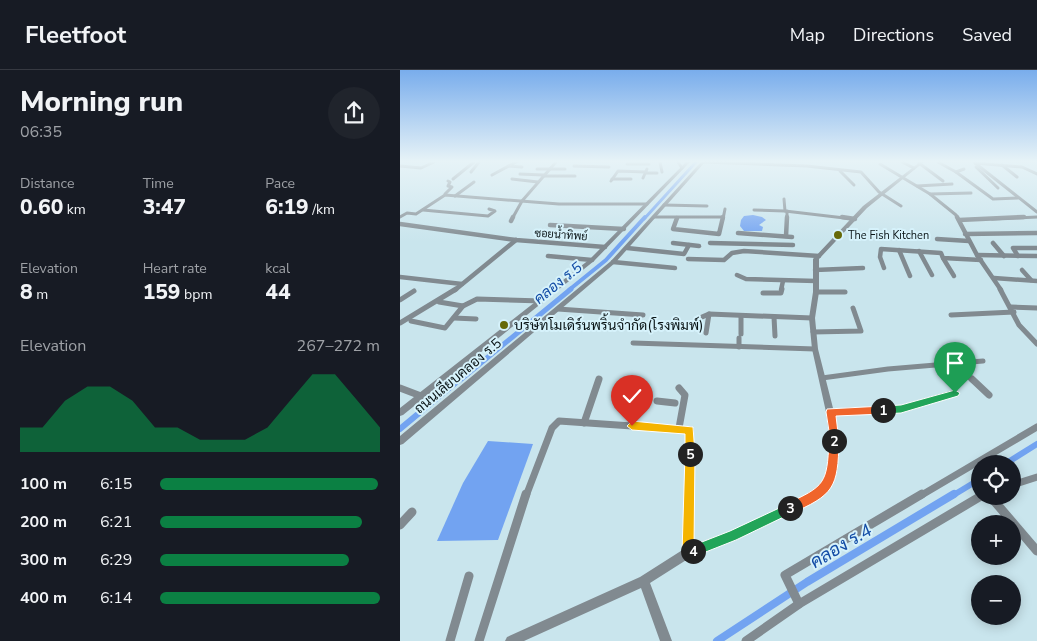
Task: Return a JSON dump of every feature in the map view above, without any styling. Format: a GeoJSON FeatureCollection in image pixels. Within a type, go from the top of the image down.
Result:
{"type":"FeatureCollection","features":[{"type":"Feature","properties":{"kind":"street"},"geometry":{"type":"LineString","coordinates":[[400,217],[407,213],[416,214],[445,195],[450,189]]}},
{"type":"Feature","properties":{"kind":"street"},"geometry":{"type":"LineString","coordinates":[[456,196],[465,189]]}},
{"type":"Feature","properties":{"kind":"street"},"geometry":{"type":"LineString","coordinates":[[511,221],[522,201],[532,189]]}},
{"type":"Feature","properties":{"kind":"street","name":"ถนนเลียบคลอง ร.5"},"geometry":{"type":"LineString","coordinates":[[400,413],[592,260],[662,189]]}},
{"type":"Feature","properties":{"kind":"street","name":"ถนนเลียบคลอง ร.5"},"geometry":{"type":"LineString","coordinates":[[400,441],[613,262],[679,189]]}},
{"type":"Feature","properties":{"kind":"street"},"geometry":{"type":"LineString","coordinates":[[878,189],[901,206]]}},
{"type":"Feature","properties":{"kind":"street"},"geometry":{"type":"LineString","coordinates":[[511,641],[644,581],[688,553],[732,536],[795,506],[827,486],[833,472],[835,450],[830,412],[815,349],[812,318],[816,292],[815,270],[819,256],[865,208],[890,189]]}},
{"type":"Feature","properties":{"kind":"street"},"geometry":{"type":"LineString","coordinates":[[921,189],[959,220],[965,234],[1012,309],[1019,325],[1037,344]]}},
{"type":"Feature","properties":{"kind":"street"},"geometry":{"type":"LineString","coordinates":[[979,189],[993,199],[1018,198]]}},
{"type":"Feature","properties":{"kind":"street"},"geometry":{"type":"LineString","coordinates":[[1007,189],[1037,212]]}},
{"type":"Feature","properties":{"kind":"street"},"geometry":{"type":"LineString","coordinates":[[930,194],[971,193]]}},
{"type":"Feature","properties":{"kind":"street"},"geometry":{"type":"LineString","coordinates":[[445,195],[559,204],[647,204]]}},
{"type":"Feature","properties":{"kind":"street"},"geometry":{"type":"LineString","coordinates":[[784,199],[786,236]]}},
{"type":"Feature","properties":{"kind":"street"},"geometry":{"type":"LineString","coordinates":[[664,205],[706,206]]}},
{"type":"Feature","properties":{"kind":"street"},"geometry":{"type":"LineString","coordinates":[[423,210],[488,216],[494,211],[489,209]]}},
{"type":"Feature","properties":{"kind":"street"},"geometry":{"type":"LineString","coordinates":[[677,218],[673,229],[719,234],[725,209]]}},
{"type":"Feature","properties":{"kind":"street"},"geometry":{"type":"LineString","coordinates":[[754,210],[786,211],[855,219]]}},
{"type":"Feature","properties":{"kind":"street"},"geometry":{"type":"LineString","coordinates":[[654,217],[723,217]]}},
{"type":"Feature","properties":{"kind":"street"},"geometry":{"type":"LineString","coordinates":[[959,220],[1037,217]]}},
{"type":"Feature","properties":{"kind":"street"},"geometry":{"type":"LineString","coordinates":[[557,225],[562,218]]}},
{"type":"Feature","properties":{"kind":"street"},"geometry":{"type":"LineString","coordinates":[[576,226],[582,218]]}},
{"type":"Feature","properties":{"kind":"street"},"geometry":{"type":"LineString","coordinates":[[600,227],[604,219]]}},
{"type":"Feature","properties":{"kind":"street","name":"ซอยน้ำทิพย์"},"geometry":{"type":"LineString","coordinates":[[400,224],[516,240],[605,247]]}},
{"type":"Feature","properties":{"kind":"street"},"geometry":{"type":"LineString","coordinates":[[550,225],[624,229]]}},
{"type":"Feature","properties":{"kind":"street"},"geometry":{"type":"LineString","coordinates":[[738,233],[792,237]]}},
{"type":"Feature","properties":{"kind":"street"},"geometry":{"type":"LineString","coordinates":[[965,234],[1037,233]]}},
{"type":"Feature","properties":{"kind":"street"},"geometry":{"type":"LineString","coordinates":[[765,236],[765,252]]}},
{"type":"Feature","properties":{"kind":"street"},"geometry":{"type":"LineString","coordinates":[[937,239],[969,240]]}},
{"type":"Feature","properties":{"kind":"street"},"geometry":{"type":"LineString","coordinates":[[400,323],[462,284],[516,240]]}},
{"type":"Feature","properties":{"kind":"street"},"geometry":{"type":"LineString","coordinates":[[710,242],[793,245]]}},
{"type":"Feature","properties":{"kind":"street"},"geometry":{"type":"LineString","coordinates":[[993,243],[1004,256]]}},
{"type":"Feature","properties":{"kind":"street"},"geometry":{"type":"LineString","coordinates":[[673,244],[699,246]]}},
{"type":"Feature","properties":{"kind":"street"},"geometry":{"type":"LineString","coordinates":[[627,248],[684,254],[689,245]]}},
{"type":"Feature","properties":{"kind":"street"},"geometry":{"type":"LineString","coordinates":[[1018,256],[1013,248],[1037,248]]}},
{"type":"Feature","properties":{"kind":"street"},"geometry":{"type":"LineString","coordinates":[[884,268],[880,257],[881,249],[941,253],[954,276]]}},
{"type":"Feature","properties":{"kind":"street"},"geometry":{"type":"LineString","coordinates":[[898,250],[910,276]]}},
{"type":"Feature","properties":{"kind":"street"},"geometry":{"type":"LineString","coordinates":[[919,251],[932,275]]}},
{"type":"Feature","properties":{"kind":"street"},"geometry":{"type":"LineString","coordinates":[[688,259],[720,260],[726,259],[732,253],[738,252],[819,256]]}},
{"type":"Feature","properties":{"kind":"street"},"geometry":{"type":"LineString","coordinates":[[977,254],[1037,256]]}},
{"type":"Feature","properties":{"kind":"street"},"geometry":{"type":"LineString","coordinates":[[548,256],[592,260]]}},
{"type":"Feature","properties":{"kind":"street"},"geometry":{"type":"LineString","coordinates":[[943,258],[981,260]]}},
{"type":"Feature","properties":{"kind":"street"},"geometry":{"type":"LineString","coordinates":[[613,262],[675,268]]}},
{"type":"Feature","properties":{"kind":"street"},"geometry":{"type":"LineString","coordinates":[[815,270],[863,268]]}},
{"type":"Feature","properties":{"kind":"street"},"geometry":{"type":"LineString","coordinates":[[1022,270],[1034,280]]}},
{"type":"Feature","properties":{"kind":"street"},"geometry":{"type":"LineString","coordinates":[[737,275],[746,279],[816,281]]}},
{"type":"Feature","properties":{"kind":"street"},"geometry":{"type":"LineString","coordinates":[[400,277],[462,284]]}},
{"type":"Feature","properties":{"kind":"street"},"geometry":{"type":"LineString","coordinates":[[994,278],[1034,280]]}},
{"type":"Feature","properties":{"kind":"street"},"geometry":{"type":"LineString","coordinates":[[763,292],[781,293],[783,281]]}},
{"type":"Feature","properties":{"kind":"street"},"geometry":{"type":"LineString","coordinates":[[400,300],[414,291]]}},
{"type":"Feature","properties":{"kind":"street"},"geometry":{"type":"LineString","coordinates":[[816,292],[844,292]]}},
{"type":"Feature","properties":{"kind":"street"},"geometry":{"type":"LineString","coordinates":[[411,321],[445,328],[463,306],[477,299],[542,301]]}},
{"type":"Feature","properties":{"kind":"street"},"geometry":{"type":"LineString","coordinates":[[439,302],[463,306]]}},
{"type":"Feature","properties":{"kind":"street"},"geometry":{"type":"LineString","coordinates":[[814,332],[861,330],[853,308]]}},
{"type":"Feature","properties":{"kind":"street"},"geometry":{"type":"LineString","coordinates":[[951,315],[1037,308]]}},
{"type":"Feature","properties":{"kind":"street"},"geometry":{"type":"LineString","coordinates":[[558,309],[643,315]]}},
{"type":"Feature","properties":{"kind":"street"},"geometry":{"type":"LineString","coordinates":[[702,317],[709,314],[812,318]]}},
{"type":"Feature","properties":{"kind":"street"},"geometry":{"type":"LineString","coordinates":[[706,333],[709,314]]}},
{"type":"Feature","properties":{"kind":"street"},"geometry":{"type":"LineString","coordinates":[[739,347],[741,316]]}},
{"type":"Feature","properties":{"kind":"street"},"geometry":{"type":"LineString","coordinates":[[774,317],[775,336]]}},
{"type":"Feature","properties":{"kind":"street"},"geometry":{"type":"LineString","coordinates":[[454,318],[476,319]]}},
{"type":"Feature","properties":{"kind":"street"},"geometry":{"type":"LineString","coordinates":[[633,343],[815,349]]}},
{"type":"Feature","properties":{"kind":"street"},"geometry":{"type":"LineString","coordinates":[[822,378],[888,369],[983,361]]}},
{"type":"Feature","properties":{"kind":"street"},"geometry":{"type":"LineString","coordinates":[[955,364],[989,395]]}},
{"type":"Feature","properties":{"kind":"street"},"geometry":{"type":"LineString","coordinates":[[584,423],[599,379]]}},
{"type":"Feature","properties":{"kind":"street"},"geometry":{"type":"LineString","coordinates":[[632,426],[642,384]]}},
{"type":"Feature","properties":{"kind":"street"},"geometry":{"type":"LineString","coordinates":[[400,388],[421,396]]}},
{"type":"Feature","properties":{"kind":"street"},"geometry":{"type":"LineString","coordinates":[[679,388],[685,395],[680,403],[679,428]]}},
{"type":"Feature","properties":{"kind":"street"},"geometry":{"type":"LineString","coordinates":[[830,412],[901,409],[955,393]]}},
{"type":"Feature","properties":{"kind":"street"},"geometry":{"type":"LineString","coordinates":[[657,401],[680,403]]}},
{"type":"Feature","properties":{"kind":"street"},"geometry":{"type":"LineString","coordinates":[[479,641],[528,488],[552,428],[559,422],[690,430],[688,553]]}},
{"type":"Feature","properties":{"kind":"street"},"geometry":{"type":"LineString","coordinates":[[797,600],[785,575],[1037,427]]}},
{"type":"Feature","properties":{"kind":"street"},"geometry":{"type":"LineString","coordinates":[[1021,482],[1037,477]]}},
{"type":"Feature","properties":{"kind":"street"},"geometry":{"type":"LineString","coordinates":[[746,641],[797,600],[971,502]]}},
{"type":"Feature","properties":{"kind":"street"},"geometry":{"type":"LineString","coordinates":[[998,505],[1037,551]]}},
{"type":"Feature","properties":{"kind":"street"},"geometry":{"type":"LineString","coordinates":[[400,525],[412,512]]}},
{"type":"Feature","properties":{"kind":"street"},"geometry":{"type":"LineString","coordinates":[[450,641],[469,576]]}},
{"type":"Feature","properties":{"kind":"street"},"geometry":{"type":"LineString","coordinates":[[644,581],[666,641]]}},
{"type":"Feature","properties":{"kind":"water"},"geometry":{"type":"Polygon","coordinates":[[[753,215],[766,220],[759,225],[763,227],[762,231],[744,231],[740,226],[741,220],[744,216],[753,215]]]}},
{"type":"Feature","properties":{"kind":"water"},"geometry":{"type":"Polygon","coordinates":[[[488,441],[533,444],[498,540],[437,541],[463,483],[488,441]]]}},
{"type":"Feature","properties":{"kind":"waterway","name":"คลอง ร.5"},"geometry":{"type":"LineString","coordinates":[[644,219],[672,189]]}},
{"type":"Feature","properties":{"kind":"waterway","name":"คลอง ร.5"},"geometry":{"type":"LineString","coordinates":[[569,290],[606,260],[645,217]]}},
{"type":"Feature","properties":{"kind":"waterway","name":"คลอง ร.5"},"geometry":{"type":"LineString","coordinates":[[459,381],[571,289]]}},
{"type":"Feature","properties":{"kind":"waterway","name":"คลอง ร.5"},"geometry":{"type":"LineString","coordinates":[[400,429],[460,379]]}},
{"type":"Feature","properties":{"kind":"waterway","name":"คลอง ร.4"},"geometry":{"type":"LineString","coordinates":[[1019,455],[1037,444]]}},
{"type":"Feature","properties":{"kind":"waterway","name":"คลอง ร.4"},"geometry":{"type":"LineString","coordinates":[[952,496],[971,484]]}},
{"type":"Feature","properties":{"kind":"waterway","name":"คลอง ร.4"},"geometry":{"type":"LineString","coordinates":[[717,641],[807,582],[954,494]]}},
{"type":"Feature","properties":{"kind":"place","name":"The Fish Kitchen"},"geometry":{"type":"Point","coordinates":[838,235]}},
{"type":"Feature","properties":{"kind":"place","name":"บริษัทโมเดิร์นพริ้นจำกัด(โรงพิมพ์)"},"geometry":{"type":"Point","coordinates":[504,325]}},
{"type":"Feature","properties":{"kind":"route"},"geometry":{"type":"LineString","coordinates":[[632,426],[690,430],[688,553],[732,536],[812,497],[827,486],[833,472],[835,450],[830,412],[901,409],[955,393]]}}]}
